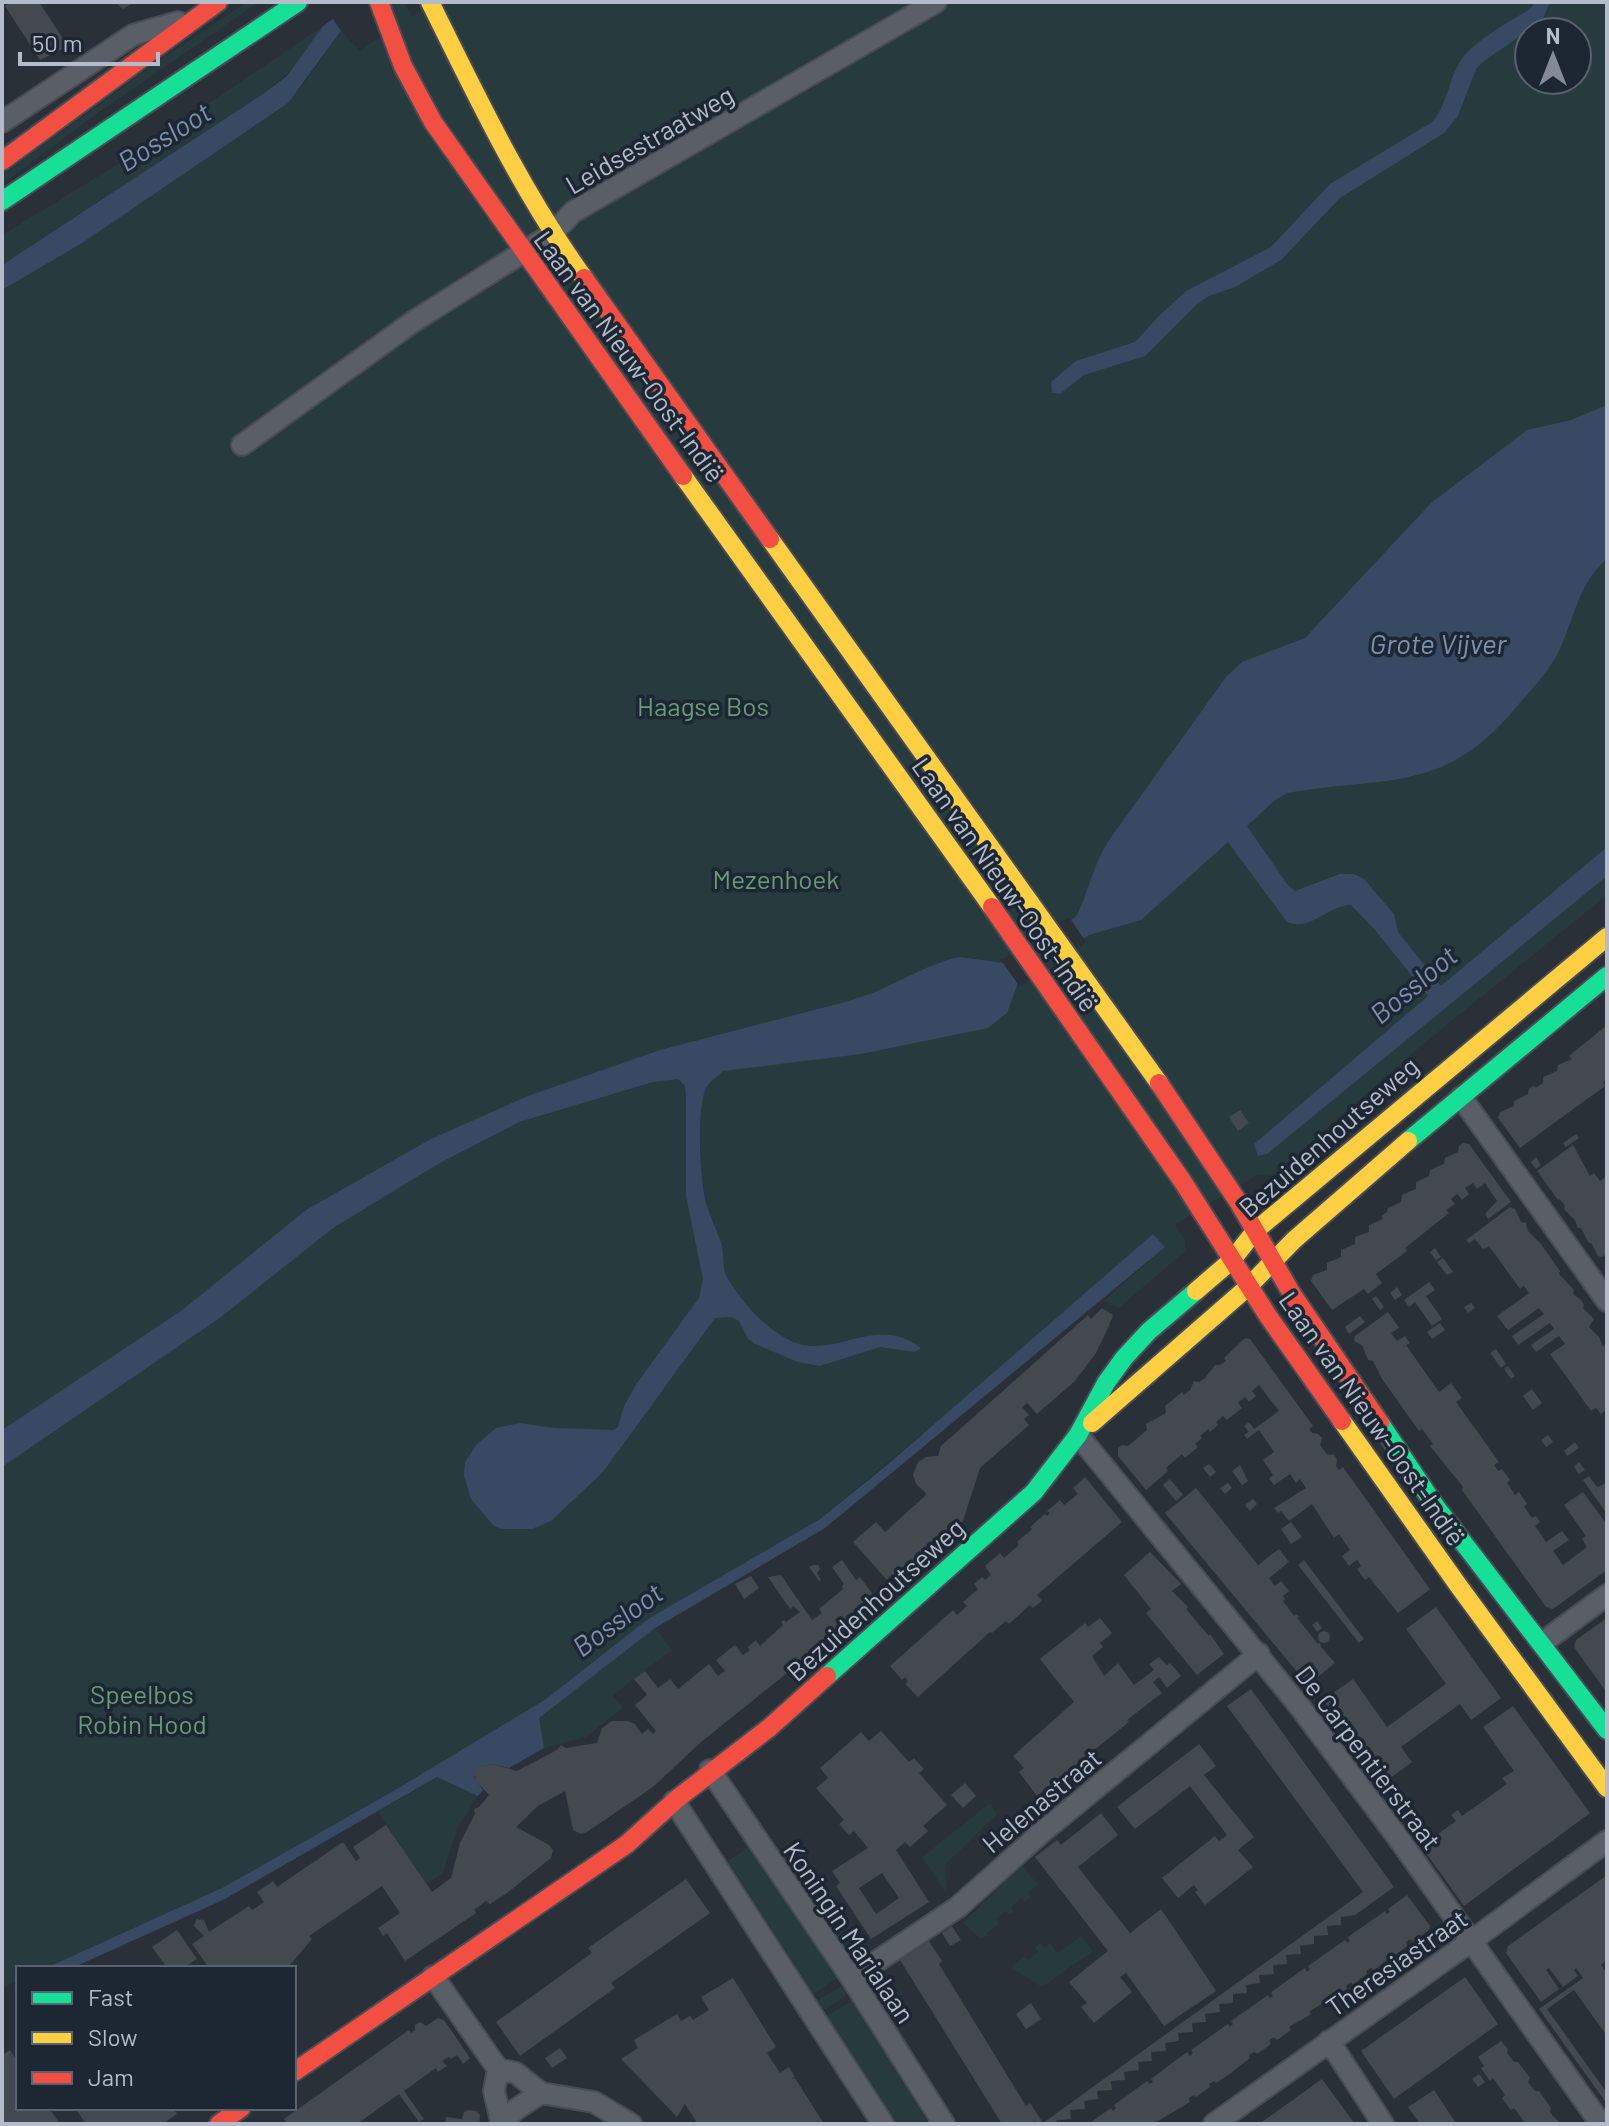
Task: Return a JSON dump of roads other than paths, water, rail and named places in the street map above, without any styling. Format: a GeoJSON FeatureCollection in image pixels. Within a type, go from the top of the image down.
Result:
{"type":"FeatureCollection","features":[{"type":"Feature","properties":{"kind":"main road"},"geometry":{"type":"LineString","coordinates":[[2,161],[218,2]]}},
{"type":"Feature","properties":{"kind":"main road"},"geometry":{"type":"LineString","coordinates":[[2,201],[298,2]]}},
{"type":"Feature","properties":{"kind":"main road","name":"Laan van Nieuw-Oost-Indië"},"geometry":{"type":"LineString","coordinates":[[379,2],[403,66],[433,122],[1050,988],[1167,1158],[1249,1286],[1458,1585],[1607,1788]]}},
{"type":"Feature","properties":{"kind":"main road","name":"Laan van Nieuw-Oost-Indië"},"geometry":{"type":"LineString","coordinates":[[430,2],[499,142],[552,234],[1176,1107],[1292,1294],[1436,1507],[1607,1730]]}},
{"type":"Feature","properties":{"kind":"main road","name":"Bezuidenhoutseweg"},"geometry":{"type":"LineString","coordinates":[[296,2071],[627,1844],[679,1807],[715,1776],[1034,1492],[1078,1435],[1106,1383],[1124,1358],[1149,1331],[1232,1260],[1255,1231],[1607,937]]}},
{"type":"Feature","properties":{"kind":"main road","name":"Bezuidenhoutseweg"},"geometry":{"type":"LineString","coordinates":[[1078,1435],[1249,1286],[1294,1240],[1607,976]]}},
{"type":"Feature","properties":{"kind":"main road"},"geometry":{"type":"LineString","coordinates":[[219,2124],[243,2114]]}},
{"type":"Feature","properties":{"kind":"street","name":"Leidsestraatweg"},"geometry":{"type":"LineString","coordinates":[[242,445],[414,321],[552,234],[573,212],[936,2]]}},
{"type":"Feature","properties":{"kind":"street"},"geometry":{"type":"LineString","coordinates":[[2,122],[133,35],[198,16]]}},
{"type":"Feature","properties":{"kind":"street"},"geometry":{"type":"LineString","coordinates":[[1461,1097],[1607,1301]]}},
{"type":"Feature","properties":{"kind":"street","name":"De Carpentierstraat"},"geometry":{"type":"LineString","coordinates":[[1078,1435],[1259,1654],[1396,1835],[1601,2124]]}},
{"type":"Feature","properties":{"kind":"street"},"geometry":{"type":"LineString","coordinates":[[1542,1643],[1607,1595]]}},
{"type":"Feature","properties":{"kind":"street","name":"Helenastraat"},"geometry":{"type":"LineString","coordinates":[[850,1976],[867,1968],[958,1907],[1041,1833],[1259,1654]]}},
{"type":"Feature","properties":{"kind":"street","name":"Koningin Marialaan"},"geometry":{"type":"LineString","coordinates":[[715,1776],[850,1976],[944,2124]]}},
{"type":"Feature","properties":{"kind":"street"},"geometry":{"type":"LineString","coordinates":[[679,1807],[883,2124]]}},
{"type":"Feature","properties":{"kind":"street","name":"Theresiastraat"},"geometry":{"type":"LineString","coordinates":[[1214,2124],[1607,1841]]}},
{"type":"Feature","properties":{"kind":"street"},"geometry":{"type":"LineString","coordinates":[[433,1976],[498,2069],[516,2073],[541,2093],[594,2102],[631,2124]]}},
{"type":"Feature","properties":{"kind":"street"},"geometry":{"type":"LineString","coordinates":[[1329,2041],[1383,2124]]}},
{"type":"Feature","properties":{"kind":"street"},"geometry":{"type":"LineString","coordinates":[[498,2069],[494,2091],[500,2122],[541,2093]]}},
{"type":"Feature","properties":{"kind":"water"},"geometry":{"type":"Polygon","coordinates":[[[1535,2],[1550,2],[1544,16],[1518,16],[1535,2]]]}},
{"type":"Feature","properties":{"kind":"water"},"geometry":{"type":"Polygon","coordinates":[[[333,19],[341,31],[288,103],[82,243],[2,290],[2,265],[287,76],[323,26],[333,19]]]}},
{"type":"Feature","properties":{"kind":"water"},"geometry":{"type":"Polygon","coordinates":[[[1513,19],[1513,41],[1476,69],[1458,116],[1444,133],[1340,198],[1281,260],[1235,287],[1209,296],[1197,304],[1145,356],[1084,375],[1060,394],[1052,393],[1051,382],[1076,361],[1135,342],[1186,291],[1271,247],[1330,184],[1432,122],[1461,60],[1484,38],[1513,19]]]}},
{"type":"Feature","properties":{"kind":"water","name":"Grote Vijver"},"geometry":{"type":"Polygon","coordinates":[[[1607,405],[1607,559],[1582,592],[1557,655],[1534,687],[1492,733],[1466,754],[1440,767],[1386,781],[1287,793],[1247,826],[1295,891],[1340,874],[1354,874],[1364,879],[1394,914],[1398,932],[1441,986],[1607,847],[1607,876],[1267,1154],[1258,1156],[1254,1144],[1428,996],[1351,905],[1304,924],[1287,922],[1228,842],[1141,920],[1089,935],[1018,983],[1007,1013],[988,1028],[861,1054],[723,1071],[706,1088],[700,1128],[704,1192],[722,1247],[726,1275],[740,1296],[770,1327],[787,1339],[804,1345],[820,1346],[887,1334],[904,1338],[921,1348],[915,1352],[880,1347],[820,1366],[798,1362],[755,1344],[748,1339],[739,1321],[731,1317],[715,1318],[603,1472],[551,1521],[532,1529],[501,1529],[493,1525],[471,1499],[464,1475],[465,1462],[476,1445],[496,1428],[520,1423],[554,1428],[614,1430],[637,1383],[699,1298],[703,1279],[686,1196],[685,1086],[678,1079],[653,1082],[519,1122],[438,1164],[333,1228],[221,1317],[2,1467],[2,1430],[181,1311],[306,1210],[431,1139],[528,1096],[660,1050],[845,1002],[950,959],[960,957],[1005,963],[1056,932],[1078,913],[1107,843],[1226,677],[1242,662],[1305,638],[1431,503],[1527,430],[1571,420],[1607,405]]]}},
{"type":"Feature","properties":{"kind":"water"},"geometry":{"type":"Polygon","coordinates":[[[1153,1234],[1165,1247],[825,1528],[655,1628],[539,1718],[544,1748],[509,1768],[492,1764],[478,1767],[474,1777],[483,1790],[478,1796],[437,1777],[223,1900],[76,1966],[50,1966],[224,1887],[395,1790],[546,1699],[648,1619],[820,1519],[887,1465],[1153,1234]]]}},
{"type":"Feature","properties":{"kind":"water label","name":"Bossloot"},"geometry":{"type":"Point","coordinates":[164,136]}},
{"type":"Feature","properties":{"kind":"water label","name":"Bossloot"},"geometry":{"type":"Point","coordinates":[1413,984]}},
{"type":"Feature","properties":{"kind":"water label","name":"Bossloot"},"geometry":{"type":"Point","coordinates":[617,1619]}},
{"type":"Feature","properties":{"kind":"park label","name":"Haagse Bos"},"geometry":{"type":"Point","coordinates":[703,705]}},
{"type":"Feature","properties":{"kind":"park label","name":"Mezenhoek"},"geometry":{"type":"Point","coordinates":[776,878]}},
{"type":"Feature","properties":{"kind":"park label","name":"Speelbos Robin Hood"},"geometry":{"type":"Point","coordinates":[142,1708]}}]}
